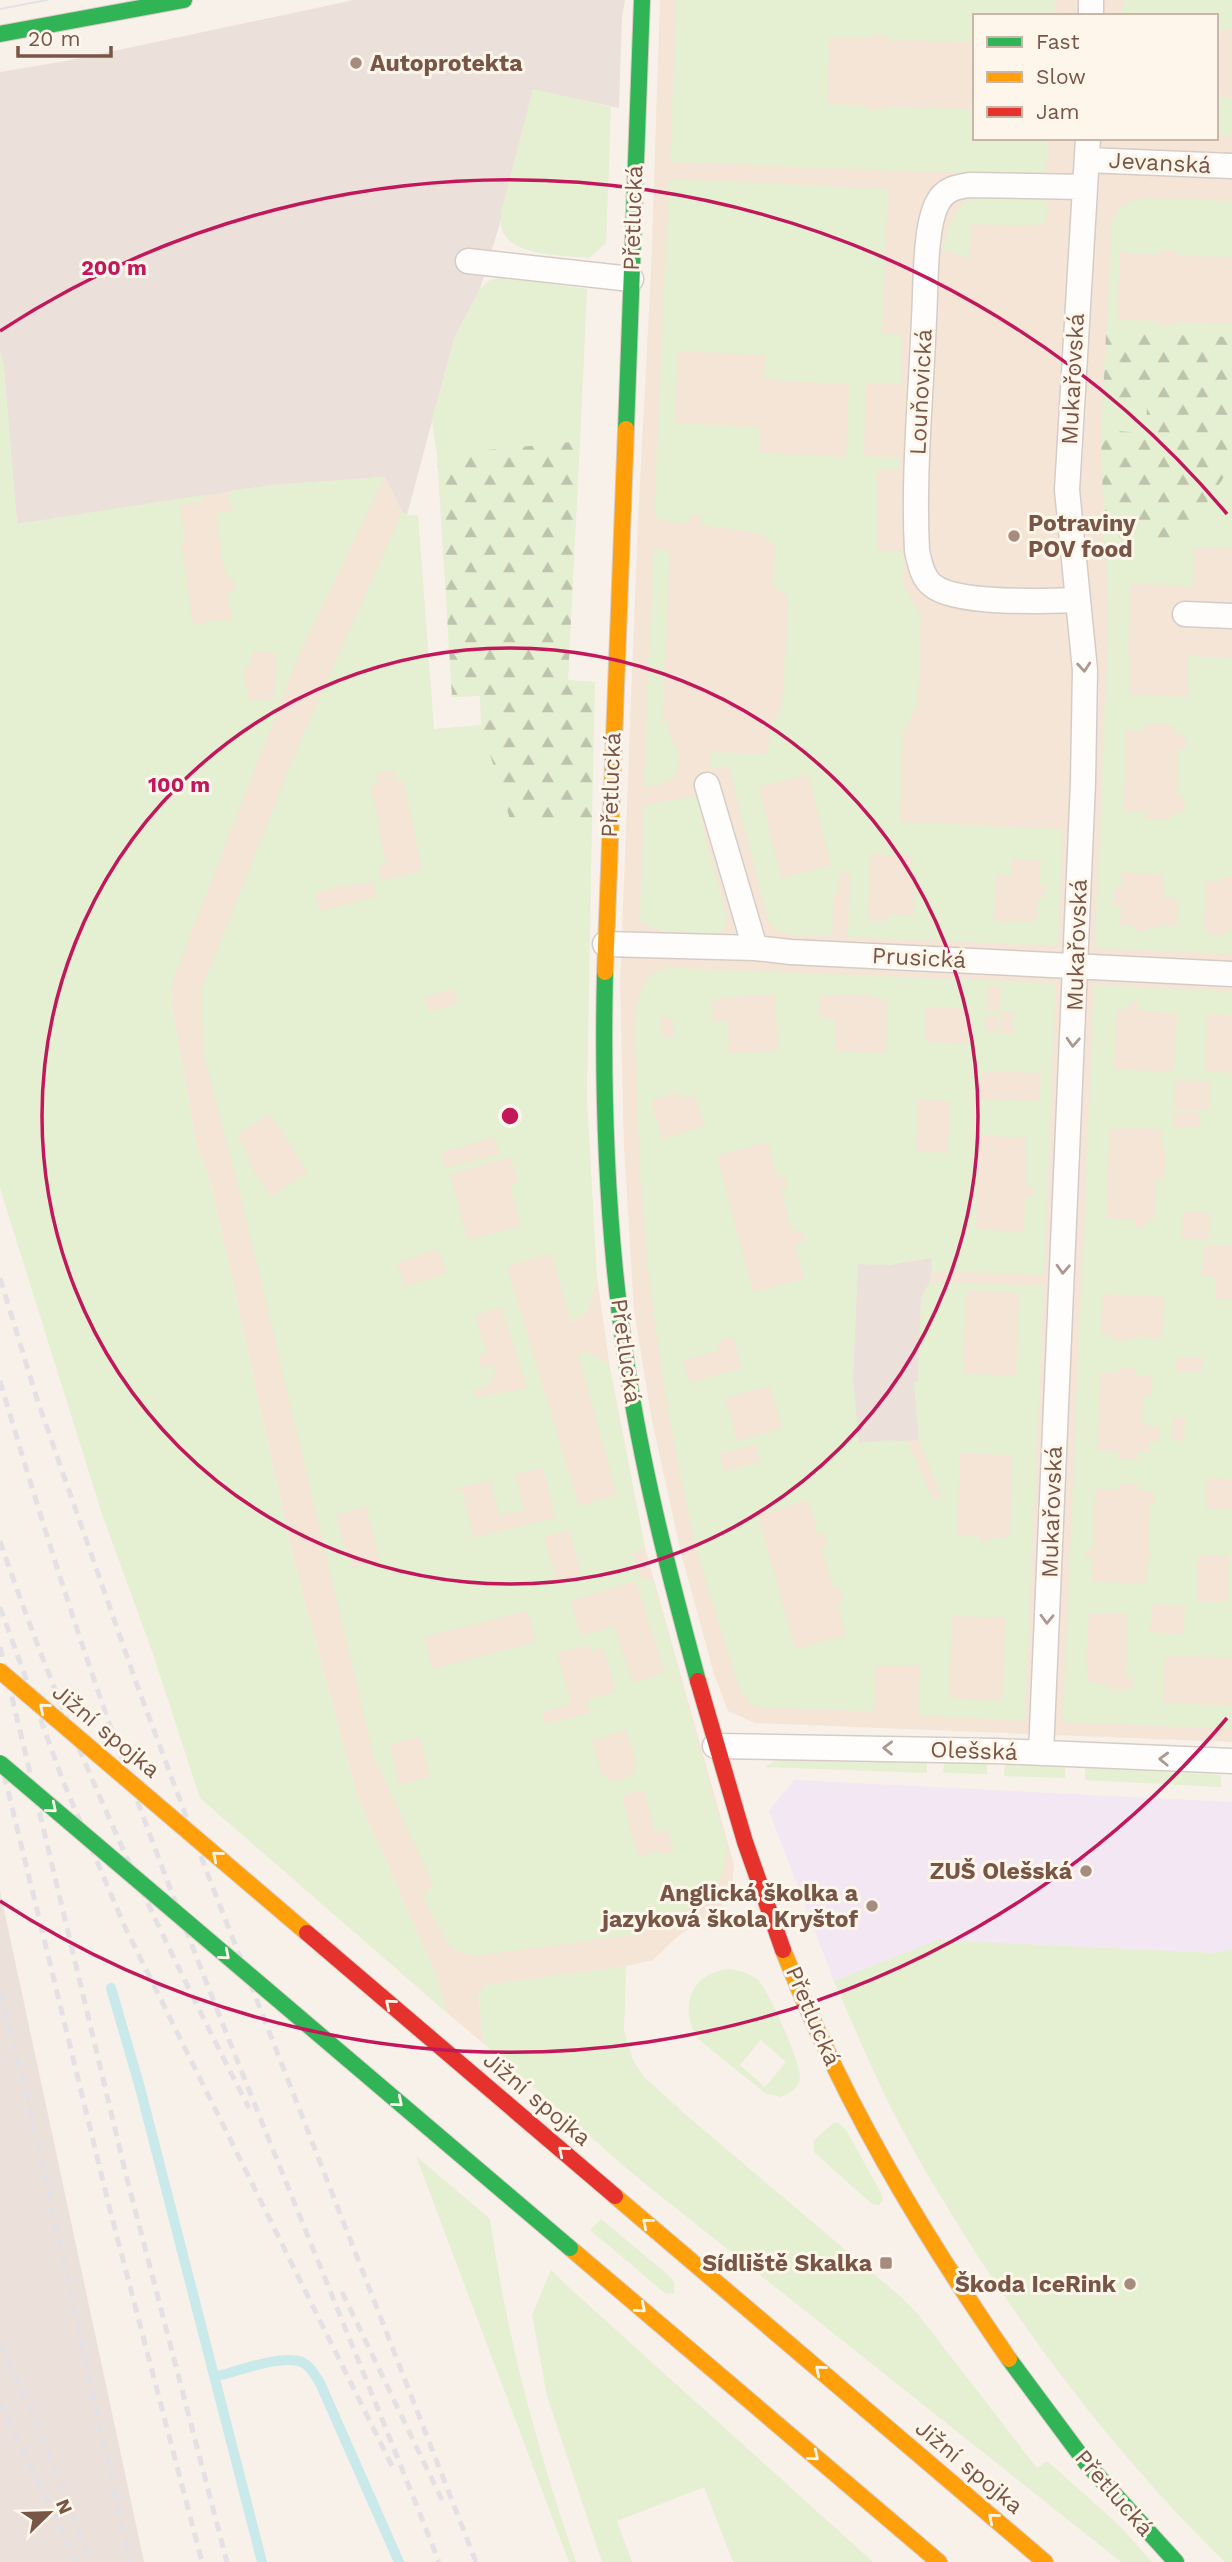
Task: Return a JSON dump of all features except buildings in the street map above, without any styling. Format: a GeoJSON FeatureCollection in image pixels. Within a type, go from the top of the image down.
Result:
{"type":"FeatureCollection","features":[{"type":"Feature","properties":{"kind":"main road"},"geometry":{"type":"LineString","coordinates":[[0,34],[184,0]]}},
{"type":"Feature","properties":{"kind":"main road","name":"Přetlucká"},"geometry":{"type":"LineString","coordinates":[[642,0],[605,944],[605,1097],[614,1261],[621,1325],[649,1482],[669,1572],[715,1746],[769,1912],[849,2099],[918,2221],[1023,2379],[1062,2433],[1176,2562]]}},
{"type":"Feature","properties":{"kind":"main road","name":"Jižní spojka"},"geometry":{"type":"LineString","coordinates":[[0,1671],[1045,2562]]}},
{"type":"Feature","properties":{"kind":"main road"},"geometry":{"type":"LineString","coordinates":[[0,1763],[939,2562]]}},
{"type":"Feature","properties":{"kind":"street","name":"Jevanská"},"geometry":{"type":"LineString","coordinates":[[1087,149],[1232,166]]}},
{"type":"Feature","properties":{"kind":"street","name":"Mukařovská"},"geometry":{"type":"LineString","coordinates":[[1041,1753],[1086,685],[1067,490],[1087,149]]}},
{"type":"Feature","properties":{"kind":"street","name":"Louňovická"},"geometry":{"type":"LineString","coordinates":[[1077,600],[975,598],[951,594],[933,586],[920,565],[917,551],[918,433],[929,242],[938,201],[951,189],[970,185],[1085,187]]}},
{"type":"Feature","properties":{"kind":"street"},"geometry":{"type":"LineString","coordinates":[[468,261],[631,279]]}},
{"type":"Feature","properties":{"kind":"street"},"geometry":{"type":"LineString","coordinates":[[1185,614],[1232,616]]}},
{"type":"Feature","properties":{"kind":"street"},"geometry":{"type":"LineString","coordinates":[[707,785],[755,948]]}},
{"type":"Feature","properties":{"kind":"street","name":"Prusická"},"geometry":{"type":"LineString","coordinates":[[605,944],[755,948],[1232,974]]}},
{"type":"Feature","properties":{"kind":"street","name":"Olešská"},"geometry":{"type":"LineString","coordinates":[[715,1746],[1041,1753],[1232,1761]]}},
{"type":"Feature","properties":{"kind":"shaded area"},"geometry":{"type":"Polygon","coordinates":[[[354,0],[625,0],[622,16],[619,108],[533,90],[500,223],[480,289],[454,339],[407,515],[402,512],[385,477],[273,485],[17,524],[4,369],[0,351],[0,72],[66,61],[354,0]]]}},
{"type":"Feature","properties":{"kind":"shaded area"},"geometry":{"type":"Polygon","coordinates":[[[660,0],[1232,0],[1232,1742],[755,1723],[728,1711],[714,1674],[681,1553],[652,1421],[634,1310],[624,1147],[620,983],[638,520],[651,272],[660,0]]]}},
{"type":"Feature","properties":{"kind":"shaded area"},"geometry":{"type":"Polygon","coordinates":[[[385,477],[402,512],[407,515],[412,657],[550,1248],[572,1323],[588,1310],[597,1277],[610,1368],[645,1548],[734,1865],[732,1888],[720,1908],[677,1937],[653,1960],[485,1985],[478,1995],[484,2044],[446,2012],[437,1977],[357,1795],[293,1557],[211,1183],[196,1142],[172,1006],[171,986],[41,519],[273,485],[385,477]]]}},
{"type":"Feature","properties":{"kind":"shaded area"},"geometry":{"type":"Polygon","coordinates":[[[932,1258],[930,1282],[921,1298],[918,1381],[914,1382],[919,1440],[859,1443],[853,1379],[858,1264],[889,1265],[932,1258]]]}},
{"type":"Feature","properties":{"kind":"shaded area","name":"ZUŠ Olešská"},"geometry":{"type":"Polygon","coordinates":[[[794,1780],[1232,1802],[1232,1949],[1215,1953],[937,1940],[834,1981],[769,1811],[794,1780]]]}},
{"type":"Feature","properties":{"kind":"shaded area"},"geometry":{"type":"Polygon","coordinates":[[[0,1891],[144,2562],[0,2562],[0,1891]]]}},
{"type":"Feature","properties":{"kind":"green space"},"geometry":{"type":"Polygon","coordinates":[[[676,0],[1056,0],[1055,14],[973,14],[973,43],[888,39],[888,36],[871,35],[870,38],[830,37],[827,104],[867,106],[868,109],[884,110],[885,106],[973,110],[973,140],[1048,140],[1046,176],[670,162],[676,0]]]}},
{"type":"Feature","properties":{"kind":"green space"},"geometry":{"type":"Polygon","coordinates":[[[1123,0],[1232,0],[1232,30],[1218,30],[1218,14],[1122,14],[1123,0]]]}},
{"type":"Feature","properties":{"kind":"green space"},"geometry":{"type":"Polygon","coordinates":[[[533,89],[611,107],[606,243],[589,258],[530,251],[510,241],[502,229],[501,212],[533,89]]]}},
{"type":"Feature","properties":{"kind":"green space"},"geometry":{"type":"Polygon","coordinates":[[[1232,97],[1232,135],[1218,134],[1218,98],[1232,97]]]}},
{"type":"Feature","properties":{"kind":"green space"},"geometry":{"type":"Polygon","coordinates":[[[669,179],[888,189],[882,333],[902,335],[901,384],[866,384],[864,456],[900,458],[900,469],[878,469],[877,551],[904,552],[903,584],[921,617],[918,702],[903,733],[900,822],[1063,829],[1058,946],[848,937],[850,873],[839,872],[838,894],[834,895],[832,936],[788,934],[768,920],[729,766],[710,769],[711,752],[768,754],[770,728],[782,707],[788,598],[773,585],[775,546],[762,534],[702,525],[702,516],[690,515],[688,523],[661,520],[654,513],[669,179]],[[678,351],[675,423],[760,427],[759,453],[846,457],[849,384],[764,378],[765,355],[678,351]],[[808,774],[759,787],[781,878],[831,866],[808,774]],[[871,854],[868,920],[887,921],[887,914],[914,916],[912,856],[871,854]],[[1012,859],[1011,876],[996,875],[993,922],[1036,922],[1039,897],[1045,897],[1045,886],[1039,885],[1041,860],[1012,859]]]}},
{"type":"Feature","properties":{"kind":"green space"},"geometry":{"type":"Polygon","coordinates":[[[979,195],[1048,199],[1046,222],[1034,226],[971,224],[969,259],[943,249],[950,224],[958,210],[979,195]]]}},
{"type":"Feature","properties":{"kind":"green space"},"geometry":{"type":"Polygon","coordinates":[[[1145,198],[1232,201],[1232,257],[1178,256],[1178,251],[1161,250],[1160,255],[1120,252],[1117,320],[1158,321],[1158,325],[1175,326],[1175,322],[1232,324],[1232,549],[1194,548],[1193,587],[1130,583],[1128,654],[1129,695],[1187,697],[1188,656],[1232,658],[1232,878],[1220,877],[1219,881],[1206,881],[1204,928],[1211,935],[1223,936],[1228,930],[1232,930],[1232,954],[1095,948],[1108,624],[1101,430],[1112,223],[1121,208],[1145,198]],[[1145,724],[1144,731],[1126,730],[1124,811],[1145,812],[1145,819],[1171,820],[1172,813],[1180,813],[1185,808],[1181,796],[1177,796],[1178,749],[1187,745],[1184,733],[1174,733],[1174,725],[1145,724]],[[1122,872],[1121,887],[1114,887],[1114,905],[1121,905],[1120,925],[1132,926],[1134,930],[1142,932],[1150,927],[1177,925],[1178,899],[1163,897],[1164,875],[1122,872]]]}},
{"type":"Feature","properties":{"kind":"green space"},"geometry":{"type":"Polygon","coordinates":[[[501,277],[587,289],[580,441],[437,455],[432,421],[454,339],[480,289],[488,281],[501,277]]]}},
{"type":"Feature","properties":{"kind":"green space"},"geometry":{"type":"Polygon","coordinates":[[[1106,332],[1232,337],[1232,474],[1226,474],[1179,545],[1104,543],[1101,430],[1146,433],[1147,404],[1103,401],[1106,332]]]}},
{"type":"Feature","properties":{"kind":"green space"},"geometry":{"type":"Polygon","coordinates":[[[0,351],[4,369],[17,524],[203,495],[204,501],[180,504],[185,542],[181,543],[193,624],[232,619],[228,592],[235,591],[234,578],[227,579],[223,566],[216,513],[231,511],[229,491],[385,477],[299,655],[171,986],[172,1006],[196,1142],[211,1183],[293,1557],[357,1795],[437,1977],[446,2012],[200,1798],[153,1654],[102,1514],[0,1188],[0,351]],[[251,651],[250,667],[245,667],[244,685],[248,686],[247,699],[274,701],[277,653],[251,651]]]}},
{"type":"Feature","properties":{"kind":"green space"},"geometry":{"type":"Polygon","coordinates":[[[580,441],[568,680],[595,682],[592,819],[512,826],[481,725],[480,696],[452,697],[437,455],[580,441]]]}},
{"type":"Feature","properties":{"kind":"green space"},"geometry":{"type":"Polygon","coordinates":[[[402,512],[418,515],[434,729],[481,725],[512,826],[592,819],[587,1100],[597,1277],[588,1310],[572,1323],[551,1253],[507,1266],[579,1506],[617,1495],[578,1354],[588,1352],[609,1365],[645,1548],[633,1552],[641,1579],[653,1579],[727,1847],[724,1867],[709,1896],[683,1912],[632,1923],[632,1935],[474,1956],[454,1950],[446,1941],[423,1897],[433,1884],[374,1757],[241,1197],[203,1052],[201,991],[299,744],[402,512]],[[395,770],[376,773],[377,784],[371,786],[386,865],[378,868],[382,881],[422,871],[404,780],[397,781],[395,770]],[[373,882],[346,884],[315,893],[320,911],[376,897],[373,882]],[[454,989],[424,997],[428,1012],[458,1004],[454,989]],[[270,1114],[237,1135],[250,1158],[247,1160],[271,1196],[308,1172],[270,1114]],[[495,1137],[441,1153],[445,1168],[499,1154],[495,1137]],[[511,1157],[450,1174],[468,1240],[521,1226],[510,1185],[518,1183],[511,1157]],[[438,1249],[397,1263],[405,1287],[447,1273],[438,1249]],[[502,1307],[475,1315],[487,1353],[478,1356],[482,1368],[493,1365],[496,1374],[488,1386],[474,1389],[475,1398],[527,1388],[502,1307]],[[543,1468],[512,1475],[516,1476],[524,1510],[499,1516],[491,1482],[493,1480],[453,1489],[462,1489],[473,1536],[450,1543],[555,1518],[543,1468]],[[369,1506],[327,1517],[337,1516],[347,1558],[351,1557],[353,1565],[348,1568],[380,1561],[367,1509],[369,1506]],[[569,1530],[544,1537],[557,1582],[582,1575],[569,1530]],[[636,1581],[571,1601],[581,1636],[614,1626],[633,1683],[665,1673],[636,1581]],[[528,1611],[424,1637],[432,1669],[536,1642],[528,1611]],[[589,1645],[557,1653],[571,1704],[542,1712],[545,1724],[590,1713],[587,1700],[616,1691],[603,1648],[592,1651],[589,1645]],[[626,1730],[592,1740],[602,1776],[607,1775],[610,1782],[635,1775],[633,1767],[637,1765],[626,1730]],[[420,1737],[390,1744],[399,1785],[430,1777],[420,1737]],[[644,1790],[622,1796],[639,1856],[660,1851],[663,1855],[674,1851],[667,1829],[655,1832],[644,1790]]]}},
{"type":"Feature","properties":{"kind":"green space"},"geometry":{"type":"Polygon","coordinates":[[[653,550],[670,550],[662,721],[669,722],[668,731],[680,757],[675,777],[659,785],[644,787],[653,550]]]}},
{"type":"Feature","properties":{"kind":"green space"},"geometry":{"type":"Polygon","coordinates":[[[698,798],[706,840],[726,913],[727,921],[721,934],[667,931],[640,921],[643,805],[698,798]]]}},
{"type":"Feature","properties":{"kind":"green space"},"geometry":{"type":"Polygon","coordinates":[[[668,968],[1056,983],[1044,1275],[932,1271],[931,1258],[889,1265],[858,1264],[853,1379],[859,1443],[889,1440],[908,1442],[933,1500],[941,1496],[919,1440],[914,1382],[918,1381],[921,1298],[930,1282],[1044,1286],[1025,1720],[920,1716],[919,1666],[876,1665],[874,1711],[763,1708],[751,1704],[740,1690],[689,1516],[659,1355],[646,1247],[635,1015],[645,982],[657,971],[668,968]],[[987,986],[986,1010],[1000,1011],[1001,987],[987,986]],[[775,996],[712,999],[713,1021],[727,1021],[729,1054],[778,1051],[775,996]],[[820,996],[819,1018],[835,1019],[835,1051],[886,1053],[888,999],[874,996],[820,996]],[[926,1007],[925,1042],[968,1044],[970,1009],[926,1007]],[[1001,1011],[999,1033],[1013,1034],[1014,1012],[1001,1011]],[[985,1015],[985,1032],[998,1032],[998,1015],[985,1015]],[[672,1017],[660,1019],[663,1038],[675,1036],[672,1017]],[[981,1071],[979,1099],[1040,1101],[1041,1073],[981,1071]],[[679,1092],[651,1100],[662,1139],[704,1126],[695,1095],[682,1099],[679,1092]],[[918,1099],[916,1151],[948,1153],[950,1101],[918,1099]],[[979,1135],[976,1229],[1024,1232],[1025,1196],[1033,1197],[1034,1187],[1026,1186],[1026,1138],[979,1135]],[[768,1142],[717,1156],[753,1292],[804,1279],[795,1245],[804,1242],[801,1230],[792,1231],[781,1190],[788,1187],[784,1175],[777,1177],[768,1142]],[[967,1290],[963,1373],[1016,1376],[1019,1293],[967,1290]],[[733,1337],[717,1341],[719,1350],[683,1361],[690,1383],[742,1368],[733,1337]],[[770,1386],[725,1398],[737,1441],[782,1428],[770,1386]],[[756,1444],[720,1454],[724,1471],[760,1462],[756,1444]],[[960,1453],[957,1535],[981,1537],[982,1542],[990,1542],[991,1537],[1009,1538],[1013,1455],[960,1453]],[[808,1500],[758,1514],[795,1649],[846,1636],[837,1603],[843,1600],[839,1587],[833,1588],[822,1547],[827,1545],[824,1533],[818,1534],[808,1500]],[[952,1616],[949,1698],[1002,1701],[1005,1618],[952,1616]]]}},
{"type":"Feature","properties":{"kind":"green space"},"geometry":{"type":"Polygon","coordinates":[[[1094,985],[1232,991],[1232,1015],[1207,1014],[1205,1071],[1232,1073],[1232,1246],[1204,1245],[1202,1276],[1216,1277],[1215,1299],[1232,1300],[1232,1479],[1207,1478],[1205,1508],[1232,1510],[1232,1658],[1165,1655],[1163,1703],[1232,1706],[1232,1729],[1063,1722],[1094,985]],[[1130,1002],[1129,1009],[1117,1009],[1114,1069],[1174,1072],[1177,1012],[1138,1010],[1138,1002],[1130,1002]],[[1175,1080],[1174,1109],[1209,1110],[1210,1082],[1175,1080]],[[1173,1112],[1173,1127],[1199,1127],[1199,1112],[1173,1112]],[[1110,1129],[1106,1218],[1135,1220],[1135,1227],[1146,1228],[1147,1220],[1154,1220],[1156,1180],[1164,1180],[1166,1150],[1162,1149],[1162,1129],[1110,1129]],[[1183,1211],[1182,1240],[1209,1240],[1210,1213],[1183,1211]],[[1103,1294],[1101,1336],[1112,1336],[1117,1341],[1127,1342],[1132,1337],[1162,1339],[1164,1297],[1103,1294]],[[1175,1357],[1175,1371],[1202,1371],[1203,1357],[1175,1357]],[[1119,1367],[1118,1374],[1100,1374],[1097,1450],[1119,1452],[1118,1459],[1137,1460],[1138,1452],[1149,1452],[1149,1442],[1159,1442],[1160,1429],[1142,1423],[1143,1396],[1151,1396],[1152,1376],[1135,1375],[1135,1368],[1119,1367]],[[1173,1418],[1172,1440],[1184,1441],[1185,1418],[1173,1418]],[[1120,1483],[1120,1490],[1095,1489],[1093,1550],[1085,1550],[1085,1557],[1092,1558],[1092,1581],[1146,1584],[1147,1562],[1150,1562],[1151,1550],[1148,1550],[1150,1505],[1153,1505],[1154,1492],[1137,1490],[1137,1484],[1120,1483]],[[1198,1555],[1197,1601],[1227,1602],[1229,1555],[1198,1555]],[[1152,1604],[1150,1632],[1183,1634],[1185,1606],[1152,1604]],[[1089,1613],[1086,1661],[1088,1682],[1107,1684],[1109,1689],[1134,1689],[1134,1678],[1126,1677],[1128,1614],[1089,1613]]]}},
{"type":"Feature","properties":{"kind":"green space"},"geometry":{"type":"Polygon","coordinates":[[[781,1758],[927,1762],[927,1773],[764,1767],[781,1758]]]}},
{"type":"Feature","properties":{"kind":"green space"},"geometry":{"type":"Polygon","coordinates":[[[944,1763],[987,1763],[987,1774],[943,1773],[944,1763]]]}},
{"type":"Feature","properties":{"kind":"green space"},"geometry":{"type":"Polygon","coordinates":[[[1005,1765],[1065,1767],[1065,1778],[1004,1776],[1005,1765]]]}},
{"type":"Feature","properties":{"kind":"green space"},"geometry":{"type":"Polygon","coordinates":[[[1085,1768],[1221,1775],[1221,1787],[1085,1780],[1085,1768]]]}},
{"type":"Feature","properties":{"kind":"green space","name":"Škoda IceRink"},"geometry":{"type":"Polygon","coordinates":[[[937,1940],[1215,1953],[1232,1949],[1232,2562],[1225,2562],[1138,2470],[1097,2421],[1020,2319],[950,2212],[884,2093],[834,1981],[937,1940]]]}},
{"type":"Feature","properties":{"kind":"green space"},"geometry":{"type":"Polygon","coordinates":[[[626,1966],[624,2030],[633,2060],[644,2077],[901,2297],[917,2313],[1037,2468],[1047,2461],[1120,2526],[1152,2562],[1121,2562],[633,2174],[484,2044],[478,1995],[485,1985],[626,1966]]]}},
{"type":"Feature","properties":{"kind":"green space"},"geometry":{"type":"Polygon","coordinates":[[[728,1969],[744,1972],[758,1980],[763,1987],[796,2059],[800,2079],[790,2092],[781,2097],[765,2093],[698,2039],[689,2016],[691,1995],[696,1985],[715,1972],[728,1969]],[[761,2040],[740,2065],[765,2087],[786,2062],[761,2040]]]}},
{"type":"Feature","properties":{"kind":"green space"},"geometry":{"type":"Polygon","coordinates":[[[838,2122],[846,2130],[881,2193],[883,2200],[879,2205],[872,2204],[814,2152],[813,2141],[833,2123],[838,2122]]]}},
{"type":"Feature","properties":{"kind":"green space"},"geometry":{"type":"Polygon","coordinates":[[[416,2156],[490,2219],[514,2350],[548,2477],[576,2562],[569,2562],[416,2156]]]}},
{"type":"Feature","properties":{"kind":"green space"},"geometry":{"type":"Polygon","coordinates":[[[601,2219],[668,2275],[674,2282],[674,2293],[666,2294],[590,2230],[601,2219]]]}},
{"type":"Feature","properties":{"kind":"green space"},"geometry":{"type":"Polygon","coordinates":[[[551,2270],[873,2562],[733,2562],[704,2487],[617,2521],[632,2562],[602,2562],[547,2396],[532,2315],[551,2270]]]}},
{"type":"Feature","properties":{"kind":"waterway"},"geometry":{"type":"LineString","coordinates":[[111,1988],[139,2084],[262,2562]]}},
{"type":"Feature","properties":{"kind":"waterway"},"geometry":{"type":"LineString","coordinates":[[214,2377],[282,2360],[302,2362],[308,2366],[320,2383],[399,2562]]}},
{"type":"Feature","properties":{"kind":"tram line"},"geometry":{"type":"LineString","coordinates":[[0,9],[47,0]]}},
{"type":"Feature","properties":{"kind":"railway"},"geometry":{"type":"LineString","coordinates":[[0,1278],[37,1399],[137,1685],[208,1875],[476,2562]]}},
{"type":"Feature","properties":{"kind":"railway"},"geometry":{"type":"LineString","coordinates":[[0,1381],[82,1644],[150,1836],[439,2562]]}},
{"type":"Feature","properties":{"kind":"railway"},"geometry":{"type":"LineString","coordinates":[[0,1541],[54,1686],[114,1829],[179,1969],[249,2108]]}},
{"type":"Feature","properties":{"kind":"railway"},"geometry":{"type":"LineString","coordinates":[[0,1607],[63,1781],[124,1925],[392,2466]]}},
{"type":"Feature","properties":{"kind":"railway"},"geometry":{"type":"LineString","coordinates":[[0,1647],[126,2175],[227,2562]]}},
{"type":"Feature","properties":{"kind":"railway"},"geometry":{"type":"LineString","coordinates":[[0,1758],[110,2210],[202,2562]]}},
{"type":"Feature","properties":{"kind":"railway"},"geometry":{"type":"LineString","coordinates":[[0,1992],[28,2099],[130,2562]]}},
{"type":"Feature","properties":{"kind":"railway"},"geometry":{"type":"LineString","coordinates":[[342,2292],[442,2500]]}},
{"type":"Feature","properties":{"kind":"railway"},"geometry":{"type":"LineString","coordinates":[[0,2342],[40,2431],[91,2562]]}},
{"type":"Feature","properties":{"kind":"railway"},"geometry":{"type":"LineString","coordinates":[[0,2402],[77,2562]]}},
{"type":"Feature","properties":{"kind":"traffic: fast"},"geometry":{"type":"LineString","coordinates":[[0,34],[184,0]]}},
{"type":"Feature","properties":{"kind":"traffic: fast"},"geometry":{"type":"LineString","coordinates":[[626,429],[642,0]]}},
{"type":"Feature","properties":{"kind":"traffic: fast"},"geometry":{"type":"LineString","coordinates":[[605,972],[607,1164],[625,1354],[657,1519],[698,1681]]}},
{"type":"Feature","properties":{"kind":"traffic: fast"},"geometry":{"type":"LineString","coordinates":[[0,1763],[570,2248]]}},
{"type":"Feature","properties":{"kind":"traffic: fast"},"geometry":{"type":"LineString","coordinates":[[1009,2359],[1087,2464],[1176,2562]]}},
{"type":"Feature","properties":{"kind":"traffic: slow"},"geometry":{"type":"LineString","coordinates":[[605,972],[626,429]]}},
{"type":"Feature","properties":{"kind":"traffic: slow"},"geometry":{"type":"LineString","coordinates":[[0,1671],[307,1933]]}},
{"type":"Feature","properties":{"kind":"traffic: slow"},"geometry":{"type":"LineString","coordinates":[[783,1950],[830,2059],[856,2111],[913,2211],[1009,2359]]}},
{"type":"Feature","properties":{"kind":"traffic: slow"},"geometry":{"type":"LineString","coordinates":[[615,2196],[1045,2562]]}},
{"type":"Feature","properties":{"kind":"traffic: slow"},"geometry":{"type":"LineString","coordinates":[[570,2248],[939,2562]]}},
{"type":"Feature","properties":{"kind":"traffic: jam"},"geometry":{"type":"LineString","coordinates":[[698,1681],[745,1842],[783,1950]]}},
{"type":"Feature","properties":{"kind":"traffic: jam"},"geometry":{"type":"LineString","coordinates":[[307,1933],[615,2196]]}},
{"type":"Feature","properties":{"kind":"place","name":"Autoprotekta"},"geometry":{"type":"Point","coordinates":[356,63]}},
{"type":"Feature","properties":{"kind":"place","name":"Potraviny POV food"},"geometry":{"type":"Point","coordinates":[1014,536]}},
{"type":"Feature","properties":{"kind":"place","name":"ZUŠ Olešská"},"geometry":{"type":"Point","coordinates":[1086,1871]}},
{"type":"Feature","properties":{"kind":"place","name":"Anglická školka a jazyková škola Kryštof"},"geometry":{"type":"Point","coordinates":[872,1906]}},
{"type":"Feature","properties":{"kind":"place","name":"Sídliště Skalka"},"geometry":{"type":"Point","coordinates":[886,2263]}},
{"type":"Feature","properties":{"kind":"place","name":"Škoda IceRink"},"geometry":{"type":"Point","coordinates":[1130,2284]}}]}
